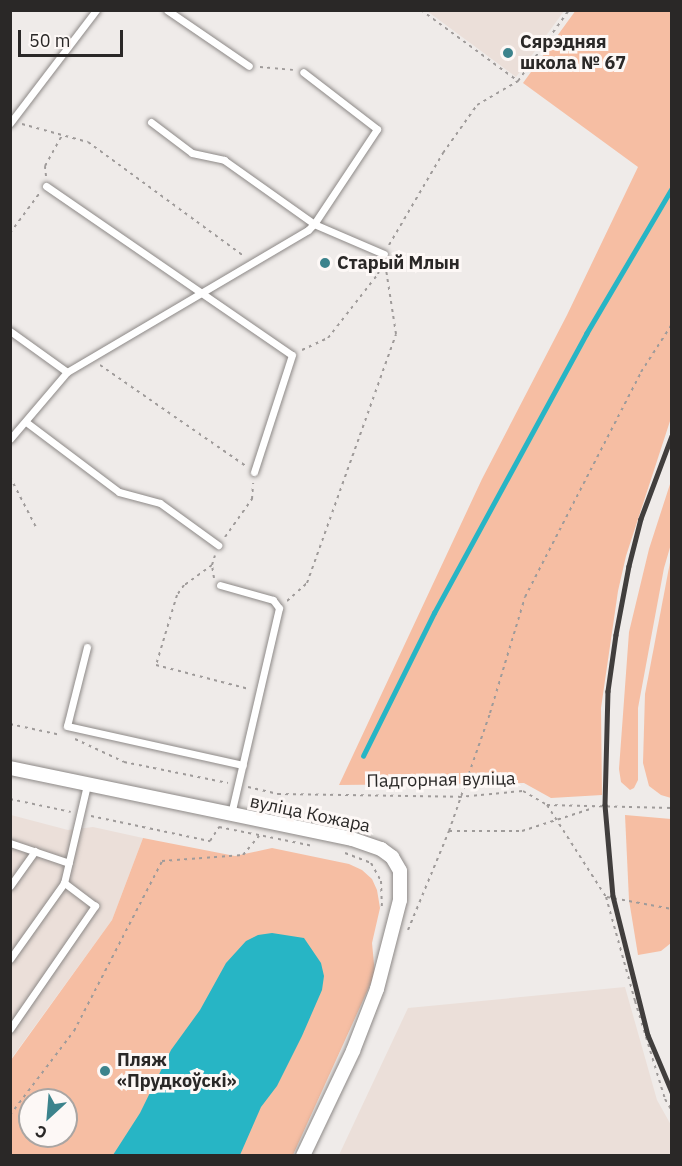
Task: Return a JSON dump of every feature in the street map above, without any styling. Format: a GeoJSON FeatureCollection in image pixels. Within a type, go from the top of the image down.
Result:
{"type":"FeatureCollection","features":[{"type":"Feature","properties":{"kind":"street","name":"вуліца Кожара"},"geometry":{"type":"LineString","coordinates":[[10,768],[366,843],[392,856],[400,871],[400,900],[377,989],[353,1051],[303,1155]]}},
{"type":"Feature","properties":{"kind":"lane"},"geometry":{"type":"LineString","coordinates":[[12,122],[96,10]]}},
{"type":"Feature","properties":{"kind":"lane"},"geometry":{"type":"LineString","coordinates":[[167,10],[249,66]]}},
{"type":"Feature","properties":{"kind":"lane"},"geometry":{"type":"LineString","coordinates":[[10,440],[67,372],[309,230],[314,224],[376,129],[301,71]]}},
{"type":"Feature","properties":{"kind":"lane"},"geometry":{"type":"LineString","coordinates":[[151,122],[192,153],[224,160],[314,224],[384,254]]}},
{"type":"Feature","properties":{"kind":"lane"},"geometry":{"type":"LineString","coordinates":[[46,186],[292,355],[254,472]]}},
{"type":"Feature","properties":{"kind":"lane"},"geometry":{"type":"LineString","coordinates":[[10,331],[67,372]]}},
{"type":"Feature","properties":{"kind":"lane"},"geometry":{"type":"LineString","coordinates":[[26,422],[119,492],[160,503],[218,545]]}},
{"type":"Feature","properties":{"kind":"lane"},"geometry":{"type":"LineString","coordinates":[[220,585],[273,600],[279,608],[231,815]]}},
{"type":"Feature","properties":{"kind":"lane"},"geometry":{"type":"LineString","coordinates":[[87,647],[67,726],[243,765]]}},
{"type":"Feature","properties":{"kind":"lane"},"geometry":{"type":"LineString","coordinates":[[10,959],[64,883],[87,785]]}},
{"type":"Feature","properties":{"kind":"lane"},"geometry":{"type":"LineString","coordinates":[[10,843],[69,863]]}},
{"type":"Feature","properties":{"kind":"lane"},"geometry":{"type":"LineString","coordinates":[[10,886],[35,851]]}},
{"type":"Feature","properties":{"kind":"lane"},"geometry":{"type":"LineString","coordinates":[[10,1029],[95,906],[64,883]]}},
{"type":"Feature","properties":{"kind":"path"},"geometry":{"type":"LineString","coordinates":[[422,10],[518,81]]}},
{"type":"Feature","properties":{"kind":"path"},"geometry":{"type":"LineString","coordinates":[[292,355],[328,338],[378,274],[384,254],[443,153],[477,105],[518,81],[569,10]]}},
{"type":"Feature","properties":{"kind":"path"},"geometry":{"type":"LineString","coordinates":[[249,66],[301,71]]}},
{"type":"Feature","properties":{"kind":"path"},"geometry":{"type":"LineString","coordinates":[[12,122],[88,142],[254,262]]}},
{"type":"Feature","properties":{"kind":"path"},"geometry":{"type":"LineString","coordinates":[[279,608],[307,583],[396,334],[384,254]]}},
{"type":"Feature","properties":{"kind":"path"},"geometry":{"type":"LineString","coordinates":[[459,797],[490,713],[525,597],[641,372],[672,324]]}},
{"type":"Feature","properties":{"kind":"path"},"geometry":{"type":"LineString","coordinates":[[90,358],[254,472],[252,499],[244,514],[218,545],[212,566],[213,577],[220,585]]}},
{"type":"Feature","properties":{"kind":"path"},"geometry":{"type":"LineString","coordinates":[[10,477],[38,529]]}},
{"type":"Feature","properties":{"kind":"path"},"geometry":{"type":"LineString","coordinates":[[212,566],[184,585],[177,595],[156,665],[260,692]]}},
{"type":"Feature","properties":{"kind":"path","name":"Падгорная вуліца"},"geometry":{"type":"LineString","coordinates":[[10,724],[67,736],[124,762],[278,794],[459,797],[523,791],[548,805],[596,808],[605,805],[672,808]]}},
{"type":"Feature","properties":{"kind":"path"},"geometry":{"type":"LineString","coordinates":[[10,799],[210,841],[219,827],[322,848]]}},
{"type":"Feature","properties":{"kind":"path"},"geometry":{"type":"LineString","coordinates":[[548,805],[606,897],[641,1022],[665,1099],[672,1111]]}},
{"type":"Feature","properties":{"kind":"path"},"geometry":{"type":"LineString","coordinates":[[449,831],[522,831],[596,808]]}},
{"type":"Feature","properties":{"kind":"path"},"geometry":{"type":"LineString","coordinates":[[10,1115],[75,1031],[162,861],[243,855],[259,836],[263,822]]}},
{"type":"Feature","properties":{"kind":"path"},"geometry":{"type":"LineString","coordinates":[[344,853],[371,863],[381,881],[382,911]]}},
{"type":"Feature","properties":{"kind":"path"},"geometry":{"type":"LineString","coordinates":[[606,897],[672,909]]}},
{"type":"Feature","properties":{"kind":"shaded area"},"geometry":{"type":"Polygon","coordinates":[[[576,10],[672,11],[671,418],[626,556],[618,591],[601,708],[602,795],[551,798],[524,783],[339,785],[482,479],[567,315],[638,167],[523,83],[576,10]]]}},
{"type":"Feature","properties":{"kind":"shaded area","name":"Сярэдняя школа № 67"},"geometry":{"type":"Polygon","coordinates":[[[427,11],[564,11],[516,77],[427,11]]]}},
{"type":"Feature","properties":{"kind":"shaded area"},"geometry":{"type":"Polygon","coordinates":[[[671,481],[671,544],[664,568],[638,708],[638,780],[634,788],[630,790],[621,782],[619,769],[629,632],[649,549],[671,481]]]}},
{"type":"Feature","properties":{"kind":"shaded area"},"geometry":{"type":"Polygon","coordinates":[[[671,557],[671,798],[661,795],[649,786],[643,763],[645,694],[671,557]]]}},
{"type":"Feature","properties":{"kind":"shaded area"},"geometry":{"type":"Polygon","coordinates":[[[11,815],[68,830],[93,827],[143,838],[112,920],[11,1059],[11,815]]]}},
{"type":"Feature","properties":{"kind":"shaded area"},"geometry":{"type":"Polygon","coordinates":[[[625,815],[671,819],[671,943],[661,951],[638,955],[629,900],[625,815]]]}},
{"type":"Feature","properties":{"kind":"shaded area"},"geometry":{"type":"Polygon","coordinates":[[[143,838],[235,856],[272,848],[349,864],[362,870],[372,879],[377,890],[380,908],[372,943],[375,974],[293,1155],[11,1156],[11,1060],[112,920],[143,838]]]}},
{"type":"Feature","properties":{"kind":"shaded area"},"geometry":{"type":"Polygon","coordinates":[[[625,987],[657,1100],[671,1125],[671,1155],[339,1155],[408,1008],[625,987]]]}},
{"type":"Feature","properties":{"kind":"water"},"geometry":{"type":"Polygon","coordinates":[[[272,933],[304,938],[321,963],[324,976],[322,990],[302,1036],[277,1086],[261,1107],[240,1155],[113,1155],[140,1113],[171,1050],[200,1010],[226,963],[246,941],[258,935],[272,933]]]}},
{"type":"Feature","properties":{"kind":"waterway"},"geometry":{"type":"LineString","coordinates":[[363,756],[434,613],[586,334],[672,188]]}},
{"type":"Feature","properties":{"kind":"railway"},"geometry":{"type":"LineString","coordinates":[[672,436],[641,519],[629,566],[616,635],[608,691],[605,805],[613,896],[648,1035],[672,1092]]}},
{"type":"Feature","properties":{"kind":"place","name":"Сярэдняя школа № 67"},"geometry":{"type":"Point","coordinates":[508,53]}},
{"type":"Feature","properties":{"kind":"place","name":"Старый Млын"},"geometry":{"type":"Point","coordinates":[325,263]}},
{"type":"Feature","properties":{"kind":"place","name":"Пляж «Прудкоўскі»"},"geometry":{"type":"Point","coordinates":[105,1071]}}]}
